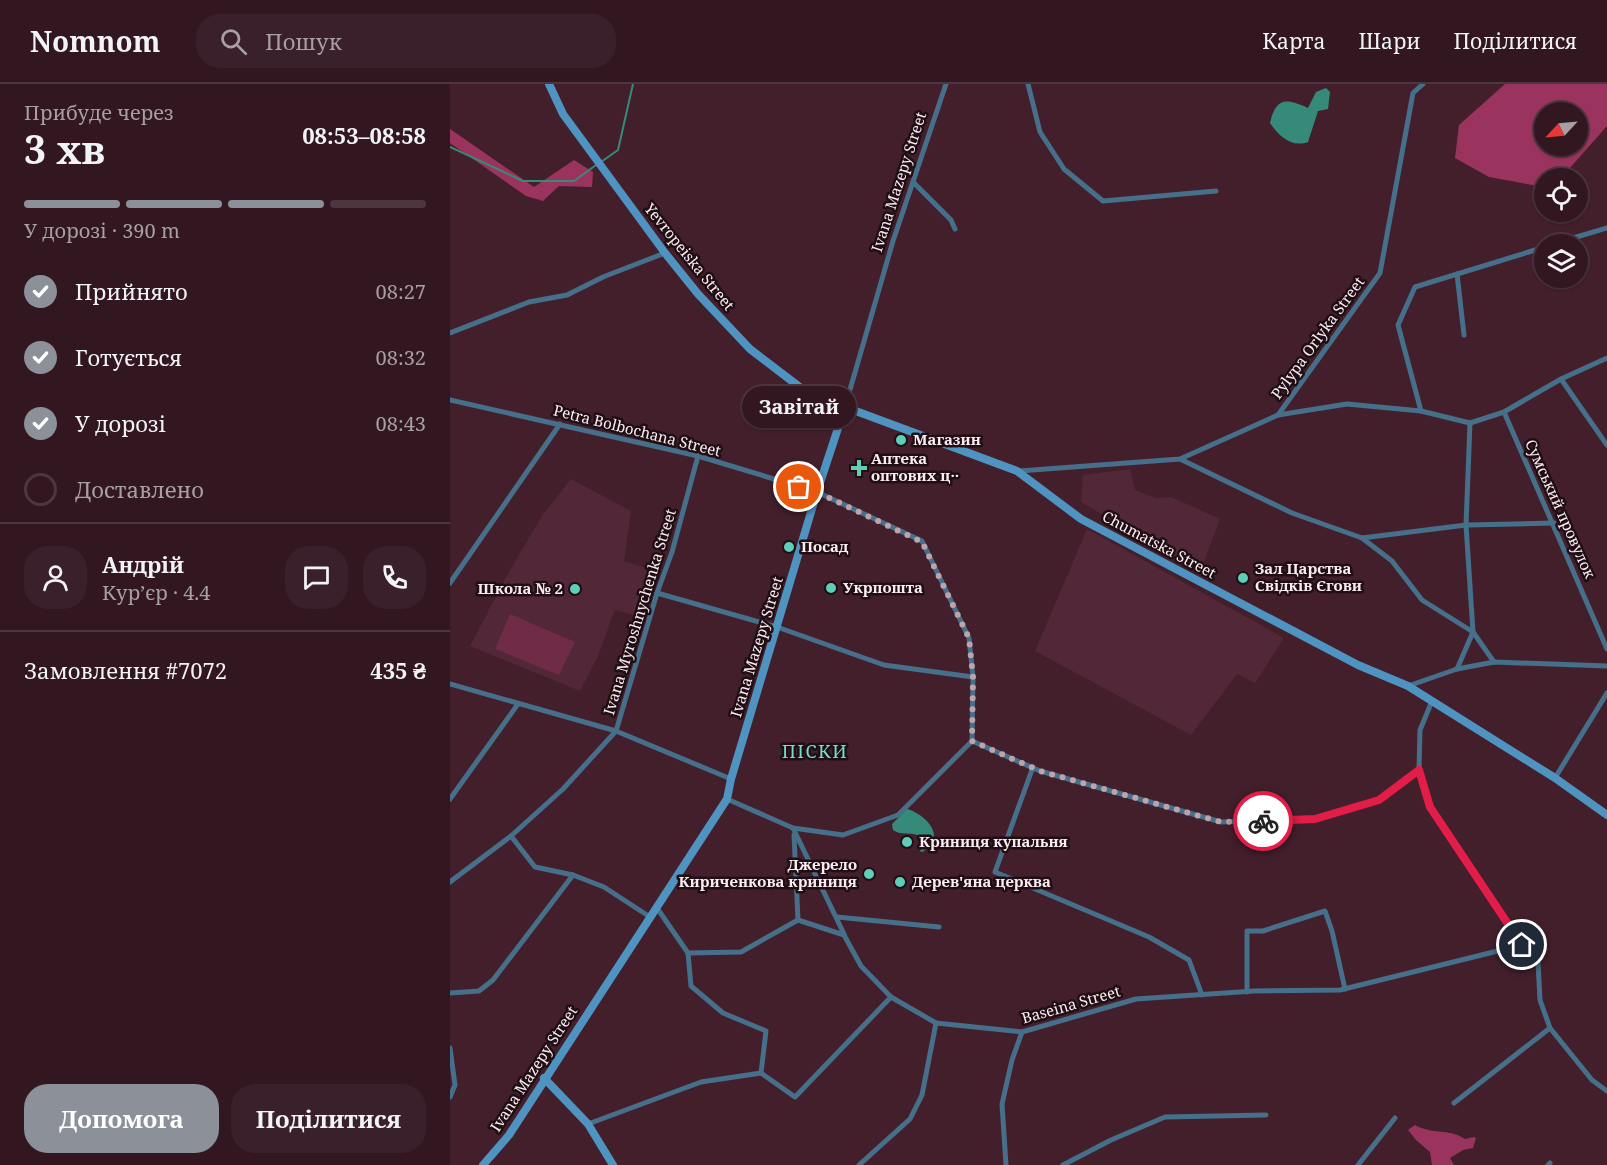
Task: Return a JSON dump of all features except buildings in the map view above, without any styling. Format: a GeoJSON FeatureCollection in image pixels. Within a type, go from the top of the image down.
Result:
{"type":"FeatureCollection","features":[{"type":"Feature","properties":{"kind":"street","name":"Yevropeiska Street"},"geometry":{"type":"LineString","coordinates":[[549,84],[563,114],[665,254],[698,294],[750,349],[801,388],[845,407]]}},
{"type":"Feature","properties":{"kind":"street","name":"Ivana Mazepy Street"},"geometry":{"type":"LineString","coordinates":[[483,1165],[509,1135],[727,799],[731,779],[817,492],[845,407],[893,241],[946,84]]}},
{"type":"Feature","properties":{"kind":"street"},"geometry":{"type":"LineString","coordinates":[[1028,84],[1040,132],[1064,169],[1103,201],[1216,191]]}},
{"type":"Feature","properties":{"kind":"street","name":"Pylypa Orlyka Street"},"geometry":{"type":"LineString","coordinates":[[1017,471],[1180,459],[1278,415],[1380,273],[1413,93],[1424,84]]}},
{"type":"Feature","properties":{"kind":"street"},"geometry":{"type":"LineString","coordinates":[[913,182],[951,220],[955,230]]}},
{"type":"Feature","properties":{"kind":"street"},"geometry":{"type":"LineString","coordinates":[[1587,234],[1607,228]]}},
{"type":"Feature","properties":{"kind":"street"},"geometry":{"type":"LineString","coordinates":[[1421,411],[1398,325],[1415,287],[1534,250]]}},
{"type":"Feature","properties":{"kind":"street"},"geometry":{"type":"LineString","coordinates":[[450,332],[529,302],[567,295],[603,277],[665,254]]}},
{"type":"Feature","properties":{"kind":"street"},"geometry":{"type":"LineString","coordinates":[[1457,274],[1464,335]]}},
{"type":"Feature","properties":{"kind":"street"},"geometry":{"type":"LineString","coordinates":[[1278,415],[1347,404],[1421,411],[1470,423],[1504,412],[1561,379],[1607,358]]}},
{"type":"Feature","properties":{"kind":"street"},"geometry":{"type":"LineString","coordinates":[[1561,379],[1607,445]]}},
{"type":"Feature","properties":{"kind":"street","name":"Petra Bolbochana Street"},"geometry":{"type":"LineString","coordinates":[[450,400],[698,456],[817,492],[922,542],[969,638],[973,677],[972,741]]}},
{"type":"Feature","properties":{"kind":"street","name":"Chumatska Street"},"geometry":{"type":"LineString","coordinates":[[845,407],[1017,471],[1081,519],[1358,665],[1408,686],[1555,778],[1607,815]]}},
{"type":"Feature","properties":{"kind":"street","name":"Сумський провулок"},"geometry":{"type":"LineString","coordinates":[[1504,412],[1607,649]]}},
{"type":"Feature","properties":{"kind":"street"},"geometry":{"type":"LineString","coordinates":[[1457,669],[1473,632],[1466,525],[1470,423]]}},
{"type":"Feature","properties":{"kind":"street"},"geometry":{"type":"LineString","coordinates":[[450,583],[560,424]]}},
{"type":"Feature","properties":{"kind":"street","name":"Ivana Myroshnychenka Street"},"geometry":{"type":"LineString","coordinates":[[450,882],[511,836],[562,789],[616,731],[657,593],[672,552],[698,456]]}},
{"type":"Feature","properties":{"kind":"street"},"geometry":{"type":"LineString","coordinates":[[1180,459],[1292,513],[1362,538],[1392,561],[1422,600],[1473,632],[1494,662]]}},
{"type":"Feature","properties":{"kind":"street"},"geometry":{"type":"LineString","coordinates":[[1362,538],[1466,525],[1554,523]]}},
{"type":"Feature","properties":{"kind":"street"},"geometry":{"type":"LineString","coordinates":[[657,593],[777,627],[884,664],[973,677]]}},
{"type":"Feature","properties":{"kind":"street"},"geometry":{"type":"LineString","coordinates":[[1408,686],[1457,669],[1494,662],[1607,666]]}},
{"type":"Feature","properties":{"kind":"street"},"geometry":{"type":"LineString","coordinates":[[450,684],[616,731],[731,779]]}},
{"type":"Feature","properties":{"kind":"street"},"geometry":{"type":"LineString","coordinates":[[1555,778],[1607,693]]}},
{"type":"Feature","properties":{"kind":"street"},"geometry":{"type":"LineString","coordinates":[[1432,701],[1420,730],[1419,770],[1430,807],[1522,945],[1538,962],[1540,1000],[1550,1028],[1592,1080],[1607,1091]]}},
{"type":"Feature","properties":{"kind":"street"},"geometry":{"type":"LineString","coordinates":[[450,800],[518,704]]}},
{"type":"Feature","properties":{"kind":"street"},"geometry":{"type":"LineString","coordinates":[[727,799],[794,830],[843,835],[898,814],[972,741],[1033,767],[1221,822],[1315,819],[1379,800],[1419,770]]}},
{"type":"Feature","properties":{"kind":"street"},"geometry":{"type":"LineString","coordinates":[[1033,767],[995,872],[1149,937],[1189,960],[1202,995]]}},
{"type":"Feature","properties":{"kind":"street"},"geometry":{"type":"LineString","coordinates":[[794,830],[798,920]]}},
{"type":"Feature","properties":{"kind":"street","name":"Baseina Street"},"geometry":{"type":"LineString","coordinates":[[794,830],[861,966],[891,997],[936,1023],[1022,1032],[1136,999],[1345,988],[1522,945]]}},
{"type":"Feature","properties":{"kind":"street"},"geometry":{"type":"LineString","coordinates":[[511,836],[535,867],[573,875],[604,887],[650,917]]}},
{"type":"Feature","properties":{"kind":"street"},"geometry":{"type":"LineString","coordinates":[[450,993],[479,991],[494,980],[573,875]]}},
{"type":"Feature","properties":{"kind":"street"},"geometry":{"type":"LineString","coordinates":[[657,908],[688,953],[691,986],[723,1013],[766,1031],[761,1073]]}},
{"type":"Feature","properties":{"kind":"street"},"geometry":{"type":"LineString","coordinates":[[1246,992],[1247,931],[1263,931],[1325,911],[1345,988]]}},
{"type":"Feature","properties":{"kind":"street"},"geometry":{"type":"LineString","coordinates":[[837,917],[939,927]]}},
{"type":"Feature","properties":{"kind":"street"},"geometry":{"type":"LineString","coordinates":[[688,953],[741,952],[798,920],[844,935]]}},
{"type":"Feature","properties":{"kind":"street"},"geometry":{"type":"LineString","coordinates":[[588,1124],[701,1082],[761,1073],[795,1096],[891,997]]}},
{"type":"Feature","properties":{"kind":"street"},"geometry":{"type":"LineString","coordinates":[[859,1165],[910,1119],[922,1095],[936,1023]]}},
{"type":"Feature","properties":{"kind":"street"},"geometry":{"type":"LineString","coordinates":[[1454,1103],[1550,1028]]}},
{"type":"Feature","properties":{"kind":"street"},"geometry":{"type":"LineString","coordinates":[[1006,1165],[1002,1104],[1012,1060],[1022,1032]]}},
{"type":"Feature","properties":{"kind":"street"},"geometry":{"type":"LineString","coordinates":[[450,1048],[455,1085],[450,1097]]}},
{"type":"Feature","properties":{"kind":"street"},"geometry":{"type":"LineString","coordinates":[[544,1078],[588,1124],[613,1165]]}},
{"type":"Feature","properties":{"kind":"street"},"geometry":{"type":"LineString","coordinates":[[1063,1165],[1112,1140],[1165,1118],[1266,1114]]}},
{"type":"Feature","properties":{"kind":"street"},"geometry":{"type":"LineString","coordinates":[[1358,1165],[1395,1118]]}},
{"type":"Feature","properties":{"kind":"shaded area"},"geometry":{"type":"Polygon","coordinates":[[[1505,84],[1607,84],[1607,126],[1588,148],[1588,102],[1534,102],[1534,156],[1581,156],[1570,168],[1534,168],[1534,185],[1489,177],[1455,158],[1459,125],[1505,84]]]}},
{"type":"Feature","properties":{"kind":"shaded area"},"geometry":{"type":"Polygon","coordinates":[[[1326,88],[1330,92],[1328,109],[1318,111],[1308,142],[1296,143],[1286,140],[1270,123],[1272,114],[1279,104],[1288,101],[1308,108],[1316,92],[1326,88]]]}},
{"type":"Feature","properties":{"kind":"shaded area"},"geometry":{"type":"Polygon","coordinates":[[[450,129],[534,187],[574,160],[593,172],[592,187],[559,186],[543,201],[526,196],[450,143],[450,129]]]}},
{"type":"Feature","properties":{"kind":"shaded area"},"geometry":{"type":"Polygon","coordinates":[[[1130,469],[1135,490],[1156,498],[1171,497],[1220,519],[1200,572],[1081,502],[1083,475],[1130,469]]]}},
{"type":"Feature","properties":{"kind":"shaded area","name":"Школа № 2"},"geometry":{"type":"Polygon","coordinates":[[[571,479],[631,511],[624,561],[655,571],[645,608],[641,609],[638,616],[615,610],[598,656],[580,691],[470,646],[510,570],[542,516],[571,479]]]}},
{"type":"Feature","properties":{"kind":"shaded area"},"geometry":{"type":"Polygon","coordinates":[[[1087,529],[1284,638],[1255,683],[1237,674],[1191,735],[1035,651],[1087,529]]]}},
{"type":"Feature","properties":{"kind":"shaded area"},"geometry":{"type":"Polygon","coordinates":[[[510,614],[575,642],[559,675],[495,649],[510,614]]]}},
{"type":"Feature","properties":{"kind":"shaded area"},"geometry":{"type":"Polygon","coordinates":[[[907,809],[921,816],[932,828],[933,840],[930,846],[922,852],[920,851],[926,843],[923,838],[915,834],[893,830],[892,824],[907,809]]]}},
{"type":"Feature","properties":{"kind":"shaded area"},"geometry":{"type":"Polygon","coordinates":[[[1415,1125],[1465,1139],[1474,1137],[1476,1138],[1473,1148],[1463,1150],[1450,1158],[1454,1165],[1432,1165],[1430,1152],[1408,1130],[1415,1125]]]}},
{"type":"Feature","properties":{"kind":"waterway"},"geometry":{"type":"LineString","coordinates":[[601,162],[618,150],[633,84]]}},
{"type":"Feature","properties":{"kind":"waterway"},"geometry":{"type":"LineString","coordinates":[[450,147],[523,181],[574,181],[596,165]]}},
{"type":"Feature","properties":{"kind":"way so far"},"geometry":{"type":"LineString","coordinates":[[799,487],[817,492],[922,542],[969,638],[973,677],[972,741],[1040,771],[1221,822],[1263,821]]}},
{"type":"Feature","properties":{"kind":"place","name":"Магазин"},"geometry":{"type":"Point","coordinates":[901,440]}},
{"type":"Feature","properties":{"kind":"place","name":"Аптека оптових ц‥"},"geometry":{"type":"Point","coordinates":[859,468]}},
{"type":"Feature","properties":{"kind":"place","name":"Завітай"},"geometry":{"type":"Point","coordinates":[799,487]}},
{"type":"Feature","properties":{"kind":"place","name":"Посад"},"geometry":{"type":"Point","coordinates":[789,547]}},
{"type":"Feature","properties":{"kind":"place","name":"Зал Царства Свідків Єгови"},"geometry":{"type":"Point","coordinates":[1243,578]}},
{"type":"Feature","properties":{"kind":"place","name":"Укрпошта"},"geometry":{"type":"Point","coordinates":[831,588]}},
{"type":"Feature","properties":{"kind":"place","name":"Школа № 2"},"geometry":{"type":"Point","coordinates":[575,589]}},
{"type":"Feature","properties":{"kind":"place","name":"Криниця купальня"},"geometry":{"type":"Point","coordinates":[907,842]}},
{"type":"Feature","properties":{"kind":"place","name":"Джерело Кириченкова криниця"},"geometry":{"type":"Point","coordinates":[869,874]}},
{"type":"Feature","properties":{"kind":"place","name":"Дерев'яна церква"},"geometry":{"type":"Point","coordinates":[900,882]}},
{"type":"Feature","properties":{"kind":"district","name":"ПІСКИ"},"geometry":{"type":"Point","coordinates":[815,752]}},
{"type":"Feature","properties":{"kind":"route"},"geometry":{"type":"LineString","coordinates":[[1263,821],[1315,819],[1379,800],[1419,770],[1430,807],[1522,945]]}}]}
